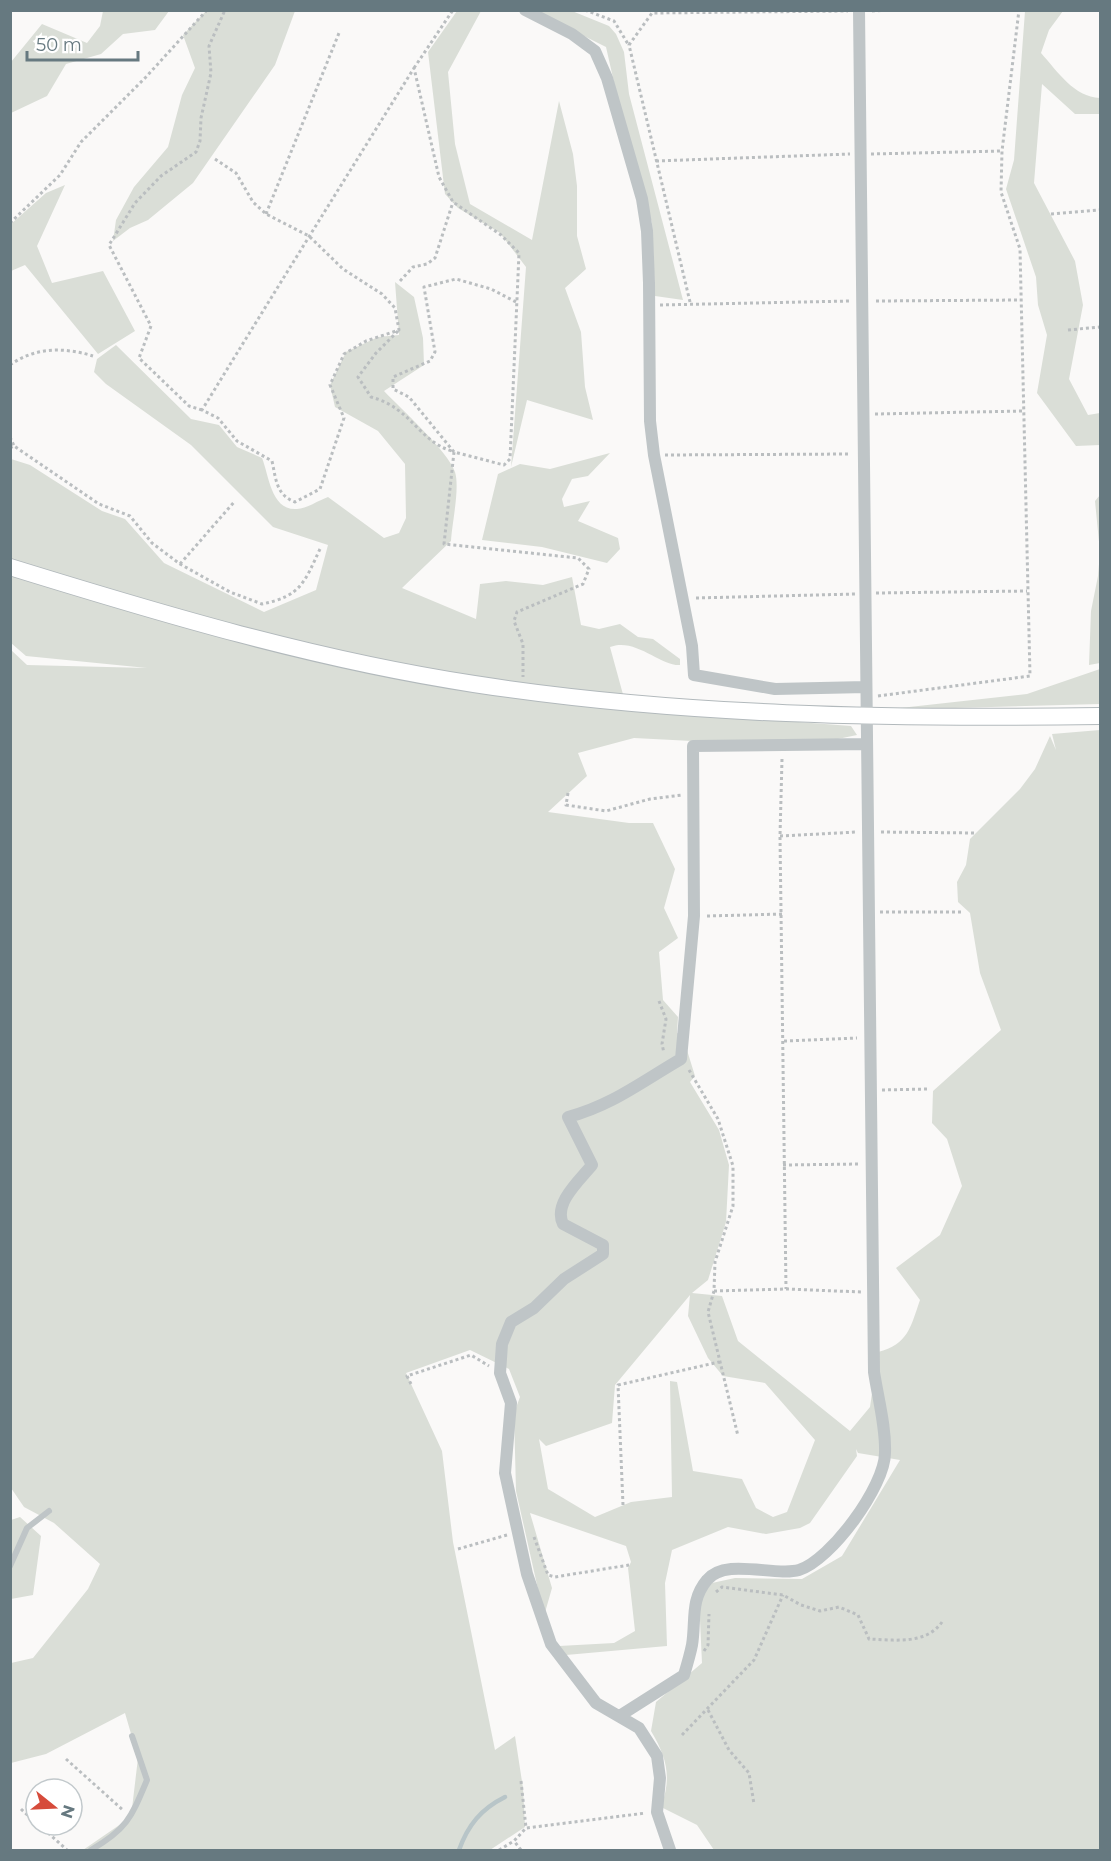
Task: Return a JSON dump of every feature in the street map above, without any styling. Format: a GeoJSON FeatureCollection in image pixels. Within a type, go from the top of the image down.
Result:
{"type":"FeatureCollection","features":[{"type":"Feature","properties":{"kind":"street"},"geometry":{"type":"LineString","coordinates":[[525,10],[572,34],[595,51],[607,78],[642,199],[647,231],[650,401],[654,455],[692,646],[694,675],[776,689],[866,692]]}},
{"type":"Feature","properties":{"kind":"street"},"geometry":{"type":"LineString","coordinates":[[621,1715],[684,1675],[692,1644],[695,1598],[714,1573],[739,1569],[798,1570],[829,1552],[874,1489],[886,1454],[874,1372],[859,11]]}},
{"type":"Feature","properties":{"kind":"street"},"geometry":{"type":"LineString","coordinates":[[10,567],[274,643],[429,676],[523,691],[689,710],[867,716],[1101,716]]}},
{"type":"Feature","properties":{"kind":"street"},"geometry":{"type":"LineString","coordinates":[[670,1851],[657,1812],[660,1778],[657,1756],[639,1728],[621,1715],[596,1703],[551,1644],[527,1574],[505,1473],[511,1402],[500,1373],[502,1344],[512,1322],[534,1308],[564,1279],[603,1254],[603,1245],[563,1224],[560,1218],[563,1202],[592,1165],[568,1117],[593,1110],[630,1093],[681,1059],[694,916],[693,746],[867,744]]}},
{"type":"Feature","properties":{"kind":"lane"},"geometry":{"type":"LineString","coordinates":[[10,1566],[27,1528],[49,1511]]}},
{"type":"Feature","properties":{"kind":"lane"},"geometry":{"type":"LineString","coordinates":[[91,1851],[113,1837],[131,1817],[147,1780],[132,1736]]}},
{"type":"Feature","properties":{"kind":"path"},"geometry":{"type":"LineString","coordinates":[[10,223],[60,175],[81,142],[146,77],[207,10]]}},
{"type":"Feature","properties":{"kind":"path"},"geometry":{"type":"LineString","coordinates":[[225,10],[209,46],[211,73],[201,118],[200,141],[196,152],[161,176],[135,204],[109,245],[151,326],[139,358],[189,406],[218,418],[237,441],[272,461],[277,486],[284,497],[295,502],[320,489],[344,418],[330,385],[344,354],[366,341],[399,330]]}},
{"type":"Feature","properties":{"kind":"path"},"geometry":{"type":"LineString","coordinates":[[202,411],[414,68],[453,10]]}},
{"type":"Feature","properties":{"kind":"path"},"geometry":{"type":"LineString","coordinates":[[585,10],[614,21],[628,45],[690,302]]}},
{"type":"Feature","properties":{"kind":"path"},"geometry":{"type":"LineString","coordinates":[[628,45],[653,12],[895,10]]}},
{"type":"Feature","properties":{"kind":"path"},"geometry":{"type":"LineString","coordinates":[[866,692],[1030,676],[1020,249],[1001,192],[1002,151],[1019,10]]}},
{"type":"Feature","properties":{"kind":"path"},"geometry":{"type":"LineString","coordinates":[[266,214],[339,33]]}},
{"type":"Feature","properties":{"kind":"path"},"geometry":{"type":"LineString","coordinates":[[399,330],[376,353],[358,377],[371,397],[387,401],[403,411],[436,447],[504,465],[510,459],[519,303],[519,252],[501,235],[453,202],[439,177],[414,68]]}},
{"type":"Feature","properties":{"kind":"path"},"geometry":{"type":"LineString","coordinates":[[656,161],[1002,151]]}},
{"type":"Feature","properties":{"kind":"path"},"geometry":{"type":"LineString","coordinates":[[214,159],[236,173],[253,202],[266,214],[309,236],[344,269],[382,294],[395,308],[399,330]]}},
{"type":"Feature","properties":{"kind":"path"},"geometry":{"type":"LineString","coordinates":[[400,280],[413,267],[427,264],[435,258],[453,202]]}},
{"type":"Feature","properties":{"kind":"path"},"geometry":{"type":"LineString","coordinates":[[1051,214],[1101,210]]}},
{"type":"Feature","properties":{"kind":"path"},"geometry":{"type":"LineString","coordinates":[[519,303],[491,289],[456,279],[424,287],[435,352],[430,361],[393,377],[393,389],[409,397],[454,452],[444,544],[578,558],[589,569],[583,584],[517,612],[514,621],[523,644],[523,691]]}},
{"type":"Feature","properties":{"kind":"path"},"geometry":{"type":"LineString","coordinates":[[650,305],[690,302],[1021,300]]}},
{"type":"Feature","properties":{"kind":"path"},"geometry":{"type":"LineString","coordinates":[[1068,330],[1101,327]]}},
{"type":"Feature","properties":{"kind":"path"},"geometry":{"type":"LineString","coordinates":[[10,365],[37,350],[78,351],[93,356]]}},
{"type":"Feature","properties":{"kind":"path"},"geometry":{"type":"LineString","coordinates":[[865,414],[1023,411]]}},
{"type":"Feature","properties":{"kind":"path"},"geometry":{"type":"LineString","coordinates":[[10,437],[12,447],[99,504],[130,516],[152,543],[180,564],[231,592],[262,604],[293,594],[303,585],[320,549]]}},
{"type":"Feature","properties":{"kind":"path"},"geometry":{"type":"LineString","coordinates":[[654,455],[864,454]]}},
{"type":"Feature","properties":{"kind":"path"},"geometry":{"type":"LineString","coordinates":[[180,564],[235,501]]}},
{"type":"Feature","properties":{"kind":"path"},"geometry":{"type":"LineString","coordinates":[[682,599],[1028,591]]}},
{"type":"Feature","properties":{"kind":"path"},"geometry":{"type":"LineString","coordinates":[[783,745],[780,836],[783,914],[783,1165],[786,1289]]}},
{"type":"Feature","properties":{"kind":"path"},"geometry":{"type":"LineString","coordinates":[[568,793],[566,805],[606,811],[650,799],[693,794]]}},
{"type":"Feature","properties":{"kind":"path"},"geometry":{"type":"LineString","coordinates":[[780,836],[868,831],[976,833]]}},
{"type":"Feature","properties":{"kind":"path"},"geometry":{"type":"LineString","coordinates":[[869,912],[962,912]]}},
{"type":"Feature","properties":{"kind":"path"},"geometry":{"type":"LineString","coordinates":[[694,916],[783,914]]}},
{"type":"Feature","properties":{"kind":"path"},"geometry":{"type":"LineString","coordinates":[[659,1001],[666,1019],[662,1044],[668,1067]]}},
{"type":"Feature","properties":{"kind":"path"},"geometry":{"type":"LineString","coordinates":[[784,1041],[871,1038]]}},
{"type":"Feature","properties":{"kind":"path"},"geometry":{"type":"LineString","coordinates":[[681,1059],[698,1081],[718,1119],[733,1166],[733,1206],[715,1262],[714,1291],[708,1312],[738,1436]]}},
{"type":"Feature","properties":{"kind":"path"},"geometry":{"type":"LineString","coordinates":[[872,1090],[927,1089]]}},
{"type":"Feature","properties":{"kind":"path"},"geometry":{"type":"LineString","coordinates":[[783,1165],[871,1164]]}},
{"type":"Feature","properties":{"kind":"path"},"geometry":{"type":"LineString","coordinates":[[714,1291],[786,1289],[873,1293]]}},
{"type":"Feature","properties":{"kind":"path"},"geometry":{"type":"LineString","coordinates":[[411,1384],[407,1376],[471,1355],[500,1373]]}},
{"type":"Feature","properties":{"kind":"path"},"geometry":{"type":"LineString","coordinates":[[623,1505],[618,1385],[719,1362]]}},
{"type":"Feature","properties":{"kind":"path"},"geometry":{"type":"LineString","coordinates":[[458,1549],[517,1532]]}},
{"type":"Feature","properties":{"kind":"path"},"geometry":{"type":"LineString","coordinates":[[533,1534],[548,1575],[555,1577],[629,1565]]}},
{"type":"Feature","properties":{"kind":"path"},"geometry":{"type":"LineString","coordinates":[[710,1597],[722,1587],[783,1594],[801,1605],[820,1611],[839,1607],[858,1615],[869,1639],[906,1641],[936,1632],[942,1622]]}},
{"type":"Feature","properties":{"kind":"path"},"geometry":{"type":"LineString","coordinates":[[682,1735],[754,1659],[783,1594]]}},
{"type":"Feature","properties":{"kind":"path"},"geometry":{"type":"LineString","coordinates":[[702,1653],[708,1646],[709,1607]]}},
{"type":"Feature","properties":{"kind":"path"},"geometry":{"type":"LineString","coordinates":[[708,1710],[729,1750],[749,1773],[754,1804]]}},
{"type":"Feature","properties":{"kind":"path"},"geometry":{"type":"LineString","coordinates":[[66,1759],[131,1817]]}},
{"type":"Feature","properties":{"kind":"path"},"geometry":{"type":"LineString","coordinates":[[521,1780],[526,1828]]}},
{"type":"Feature","properties":{"kind":"path"},"geometry":{"type":"LineString","coordinates":[[21,1809],[24,1812]]}},
{"type":"Feature","properties":{"kind":"path"},"geometry":{"type":"LineString","coordinates":[[499,1851],[514,1841],[526,1828],[657,1812]]}},
{"type":"Feature","properties":{"kind":"path"},"geometry":{"type":"LineString","coordinates":[[51,1837],[67,1851]]}},
{"type":"Feature","properties":{"kind":"path"},"geometry":{"type":"LineString","coordinates":[[514,1841],[521,1851]]}},
{"type":"Feature","properties":{"kind":"shaded area"},"geometry":{"type":"Polygon","coordinates":[[[103,11],[169,11],[155,30],[123,34],[101,54],[66,64],[47,96],[11,113],[11,62],[42,24],[87,43],[100,26],[103,11]]]}},
{"type":"Feature","properties":{"kind":"shaded area"},"geometry":{"type":"Polygon","coordinates":[[[206,11],[295,11],[275,65],[193,183],[148,220],[130,228],[113,241],[116,220],[134,187],[168,147],[182,95],[195,68],[183,35],[206,11]]]}},
{"type":"Feature","properties":{"kind":"shaded area"},"geometry":{"type":"Polygon","coordinates":[[[457,11],[481,11],[448,72],[455,144],[470,204],[532,240],[559,101],[573,154],[577,186],[577,236],[586,269],[565,288],[581,332],[585,387],[593,420],[527,400],[511,467],[526,267],[500,233],[458,208],[445,194],[428,52],[457,11]]]}},
{"type":"Feature","properties":{"kind":"shaded area"},"geometry":{"type":"Polygon","coordinates":[[[534,11],[572,11],[609,26],[616,34],[624,52],[629,94],[683,300],[655,296],[652,223],[621,113],[606,47],[534,11]]]}},
{"type":"Feature","properties":{"kind":"shaded area"},"geometry":{"type":"Polygon","coordinates":[[[1025,11],[1063,11],[1049,30],[1041,53],[1074,88],[1091,97],[1100,98],[1100,114],[1075,114],[1042,84],[1034,183],[1075,261],[1083,305],[1069,379],[1088,415],[1100,413],[1100,445],[1076,446],[1037,393],[1047,335],[1038,305],[1036,277],[1006,189],[1014,160],[1025,11]]]}},
{"type":"Feature","properties":{"kind":"shaded area"},"geometry":{"type":"Polygon","coordinates":[[[65,185],[37,246],[52,283],[103,271],[135,331],[98,354],[25,265],[11,271],[11,224],[46,193],[65,185]]]}},
{"type":"Feature","properties":{"kind":"shaded area"},"geometry":{"type":"Polygon","coordinates":[[[395,282],[414,297],[423,338],[424,365],[384,391],[423,430],[451,463],[457,487],[451,541],[402,588],[476,619],[480,584],[506,581],[543,585],[572,577],[581,625],[599,629],[620,624],[638,637],[653,639],[680,659],[680,665],[672,664],[629,646],[610,647],[627,709],[851,726],[857,735],[828,741],[692,741],[634,738],[578,753],[587,776],[548,812],[629,823],[653,823],[675,869],[664,908],[678,938],[659,952],[663,1000],[678,1017],[677,1033],[682,1034],[695,1076],[690,1082],[719,1130],[729,1165],[726,1222],[708,1280],[692,1293],[722,1296],[738,1341],[850,1431],[870,1407],[878,1352],[896,1345],[907,1333],[920,1300],[896,1268],[940,1235],[962,1186],[947,1139],[932,1123],[933,1091],[1001,1030],[980,973],[970,913],[958,902],[957,882],[966,865],[970,839],[1020,789],[1035,769],[1050,736],[1056,750],[1052,734],[1100,730],[1100,1850],[714,1850],[697,1825],[661,1807],[666,1786],[666,1768],[661,1750],[651,1731],[656,1702],[702,1663],[699,1599],[712,1583],[735,1578],[802,1579],[842,1556],[900,1460],[858,1453],[856,1449],[857,1456],[810,1523],[800,1528],[766,1534],[728,1527],[672,1550],[665,1583],[667,1646],[566,1655],[559,1646],[614,1643],[635,1631],[628,1568],[631,1562],[626,1546],[530,1513],[552,1588],[544,1616],[516,1491],[514,1413],[520,1397],[509,1369],[470,1350],[406,1373],[442,1451],[453,1542],[495,1750],[515,1736],[523,1788],[525,1827],[490,1850],[83,1850],[131,1817],[138,1758],[125,1713],[46,1754],[11,1763],[11,1663],[33,1658],[88,1589],[100,1564],[54,1523],[24,1507],[11,1488],[10,649],[27,665],[147,668],[26,656],[11,643],[11,459],[30,465],[102,511],[125,519],[164,563],[264,612],[316,590],[328,545],[273,527],[191,445],[106,384],[94,372],[97,359],[116,345],[191,419],[219,425],[237,447],[262,458],[272,491],[276,498],[288,508],[301,509],[328,497],[384,538],[399,533],[406,518],[405,464],[378,431],[335,407],[330,385],[346,352],[378,337],[399,335],[395,282]],[[690,1295],[615,1385],[612,1423],[546,1446],[539,1439],[548,1489],[595,1517],[631,1502],[672,1497],[670,1381],[677,1382],[693,1471],[742,1479],[756,1508],[773,1517],[787,1512],[815,1440],[765,1383],[723,1376],[708,1358],[688,1316],[690,1295]]]}},
{"type":"Feature","properties":{"kind":"shaded area"},"geometry":{"type":"Polygon","coordinates":[[[610,453],[588,476],[572,479],[562,499],[564,507],[590,501],[578,521],[618,538],[620,549],[607,563],[542,547],[482,540],[498,474],[520,464],[550,469],[610,453]]]}},
{"type":"Feature","properties":{"kind":"shaded area"},"geometry":{"type":"Polygon","coordinates":[[[1100,495],[1100,552],[1095,501],[1100,495]]]}},
{"type":"Feature","properties":{"kind":"shaded area"},"geometry":{"type":"Polygon","coordinates":[[[1100,552],[1100,663],[1089,665],[1091,611],[1100,552]]]}},
{"type":"Feature","properties":{"kind":"shaded area"},"geometry":{"type":"Polygon","coordinates":[[[1100,669],[1100,704],[882,710],[1027,694],[1100,669]]]}},
{"type":"Feature","properties":{"kind":"shaded area"},"geometry":{"type":"Polygon","coordinates":[[[20,1517],[41,1536],[33,1595],[11,1599],[11,1520],[20,1517]]]}},
{"type":"Feature","properties":{"kind":"waterway"},"geometry":{"type":"LineString","coordinates":[[459,1850],[467,1833],[482,1812],[505,1797]]}}]}
